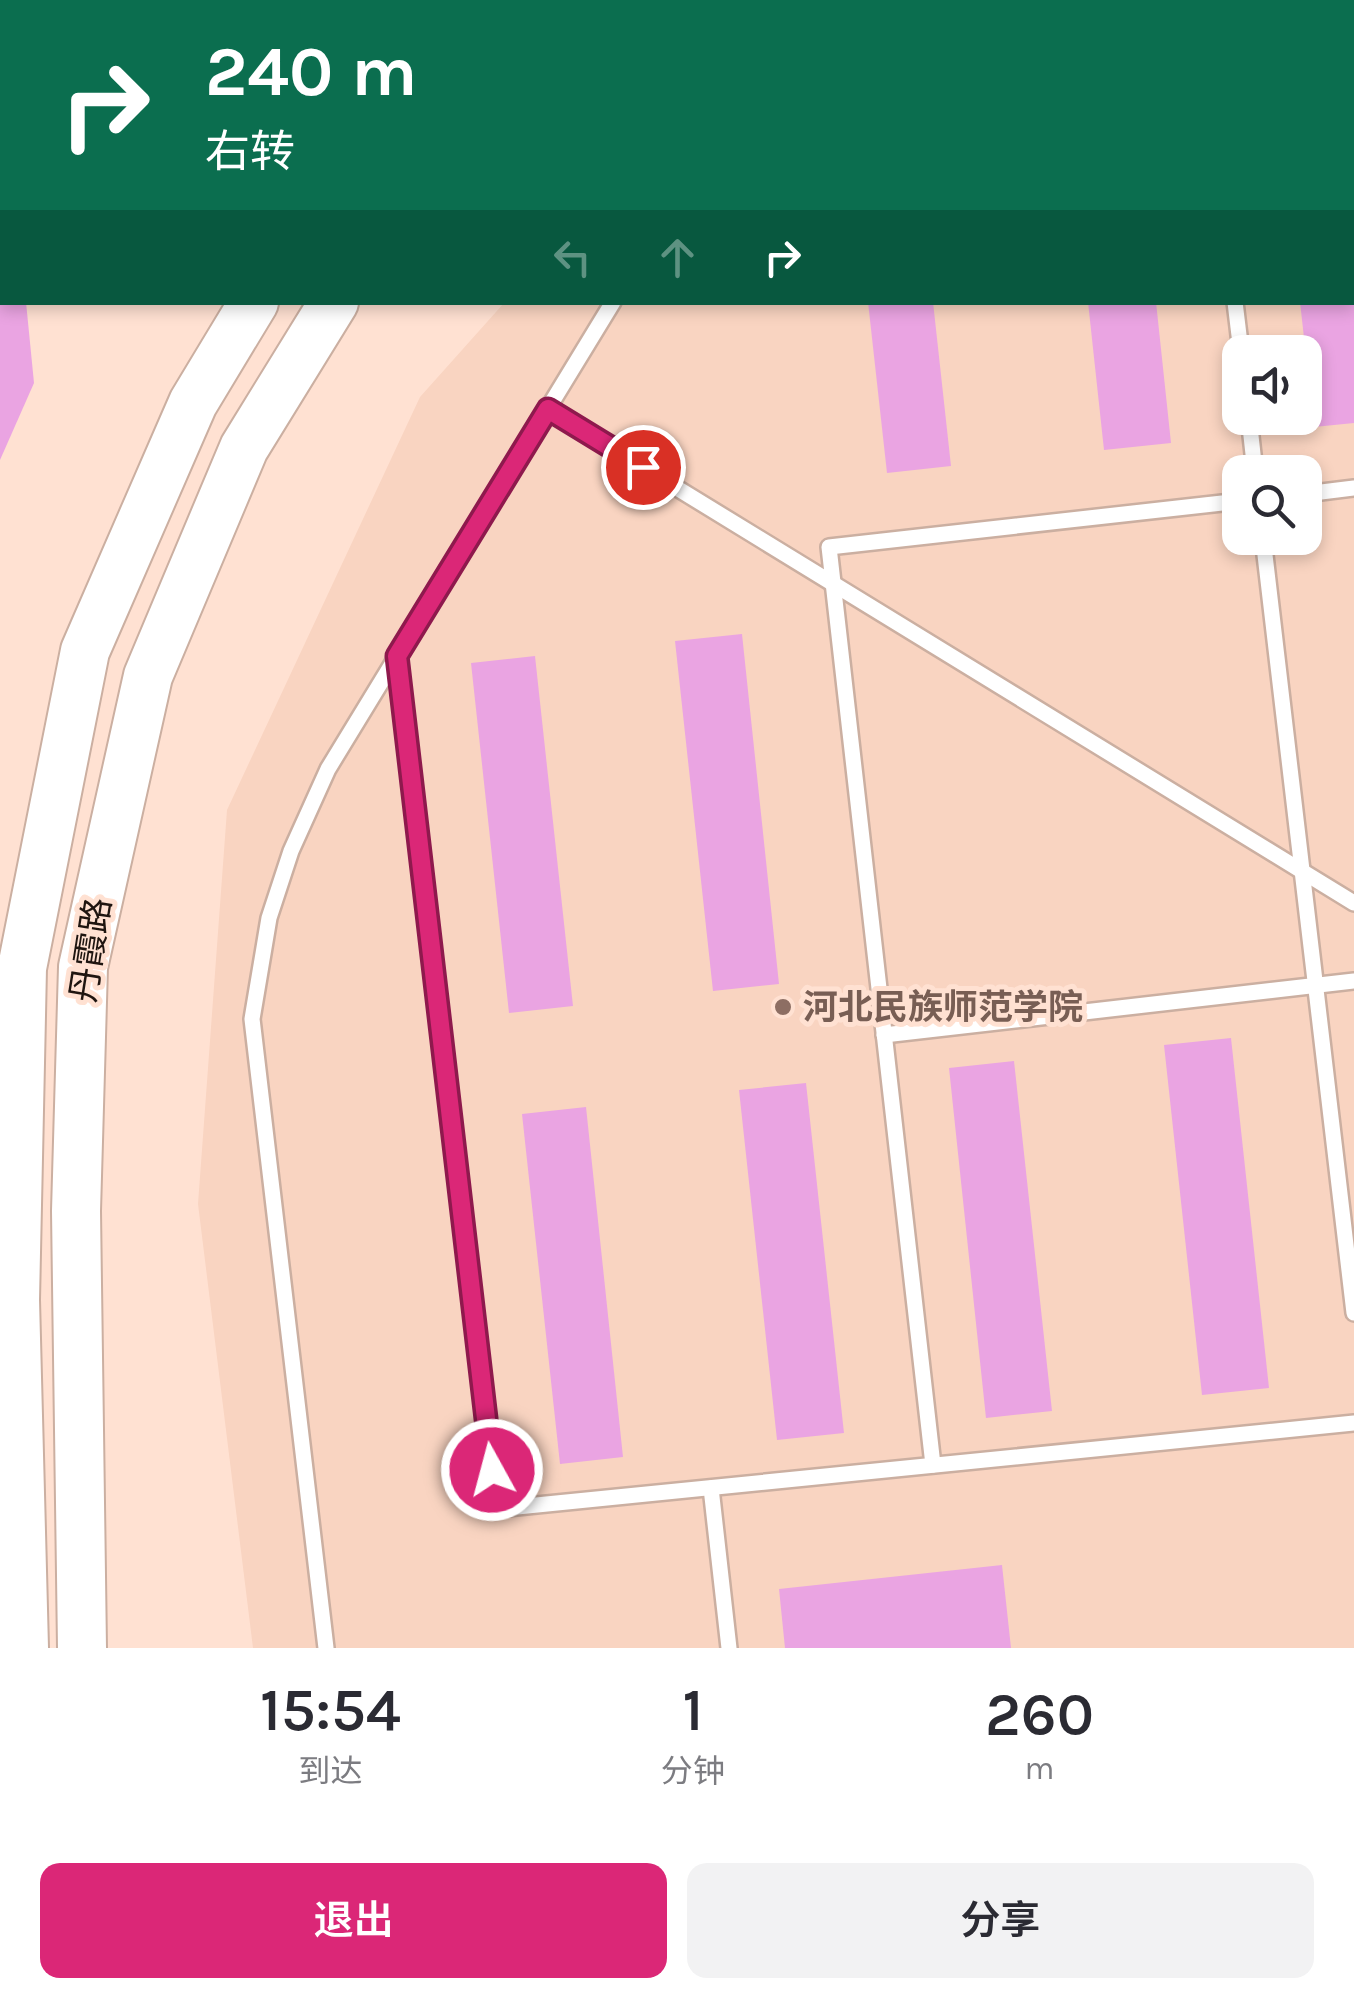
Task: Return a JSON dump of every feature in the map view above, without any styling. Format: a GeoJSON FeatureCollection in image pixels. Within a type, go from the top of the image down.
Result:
{"type":"FeatureCollection","features":[{"type":"Feature","properties":{"kind":"main road","name":"丹霞路"},"geometry":{"type":"LineString","coordinates":[[24,1648],[15,1300],[22,968],[85,651],[192,403],[252,305]]}},
{"type":"Feature","properties":{"kind":"main road","name":"丹霞路"},"geometry":{"type":"LineString","coordinates":[[82,1648],[76,1211],[82,967],[148,676],[244,448],[332,305]]}},
{"type":"Feature","properties":{"kind":"lane"},"geometry":{"type":"LineString","coordinates":[[326,1648],[252,1020],[269,918],[291,851],[328,769],[611,305]]}},
{"type":"Feature","properties":{"kind":"lane"},"geometry":{"type":"LineString","coordinates":[[1235,305],[1239,335]]}},
{"type":"Feature","properties":{"kind":"lane"},"geometry":{"type":"LineString","coordinates":[[548,409],[1354,903]]}},
{"type":"Feature","properties":{"kind":"lane"},"geometry":{"type":"LineString","coordinates":[[1322,492],[1354,488]]}},
{"type":"Feature","properties":{"kind":"lane"},"geometry":{"type":"LineString","coordinates":[[933,1466],[828,547],[1222,503]]}},
{"type":"Feature","properties":{"kind":"lane"},"geometry":{"type":"LineString","coordinates":[[1265,555],[1354,1314]]}},
{"type":"Feature","properties":{"kind":"lane"},"geometry":{"type":"LineString","coordinates":[[397,656],[497,1509],[1354,1423]]}},
{"type":"Feature","properties":{"kind":"lane"},"geometry":{"type":"LineString","coordinates":[[884,1035],[1354,981]]}},
{"type":"Feature","properties":{"kind":"lane"},"geometry":{"type":"LineString","coordinates":[[711,1488],[729,1648]]}},
{"type":"Feature","properties":{"kind":"shaded area","name":"河北民族师范学院"},"geometry":{"type":"Polygon","coordinates":[[[502,305],[1354,305],[1354,1648],[253,1648],[198,1204],[227,810],[420,397],[502,305]]]}},
{"type":"Feature","properties":{"kind":"building"},"geometry":{"type":"Polygon","coordinates":[[[0,305],[26,305],[34,383],[0,460],[0,305]]]}},
{"type":"Feature","properties":{"kind":"building"},"geometry":{"type":"Polygon","coordinates":[[[868,305],[933,305],[951,466],[887,473],[868,305]]]}},
{"type":"Feature","properties":{"kind":"building"},"geometry":{"type":"Polygon","coordinates":[[[1088,305],[1156,305],[1171,443],[1104,450],[1088,305]]]}},
{"type":"Feature","properties":{"kind":"building"},"geometry":{"type":"Polygon","coordinates":[[[1300,305],[1354,305],[1354,423],[1322,426],[1322,335],[1304,335],[1300,305]]]}},
{"type":"Feature","properties":{"kind":"building"},"geometry":{"type":"Polygon","coordinates":[[[742,634],[779,984],[713,991],[675,641],[742,634]]]}},
{"type":"Feature","properties":{"kind":"building"},"geometry":{"type":"Polygon","coordinates":[[[535,656],[573,1006],[509,1013],[471,663],[535,656]]]}},
{"type":"Feature","properties":{"kind":"building"},"geometry":{"type":"Polygon","coordinates":[[[1231,1038],[1269,1388],[1202,1395],[1164,1045],[1231,1038]]]}},
{"type":"Feature","properties":{"kind":"building"},"geometry":{"type":"Polygon","coordinates":[[[1014,1061],[1052,1411],[986,1418],[949,1068],[1014,1061]]]}},
{"type":"Feature","properties":{"kind":"building"},"geometry":{"type":"Polygon","coordinates":[[[806,1083],[844,1433],[777,1440],[739,1090],[806,1083]]]}},
{"type":"Feature","properties":{"kind":"building"},"geometry":{"type":"Polygon","coordinates":[[[586,1107],[623,1457],[560,1464],[522,1114],[586,1107]]]}},
{"type":"Feature","properties":{"kind":"building"},"geometry":{"type":"Polygon","coordinates":[[[1002,1565],[1011,1648],[785,1648],[779,1589],[1002,1565]]]}},
{"type":"Feature","properties":{"kind":"place","name":"河北民族师范学院"},"geometry":{"type":"Point","coordinates":[783,1007]}},
{"type":"Feature","properties":{"kind":"route"},"geometry":{"type":"LineString","coordinates":[[492,1470],[397,656],[548,409],[643,467]]}}]}
